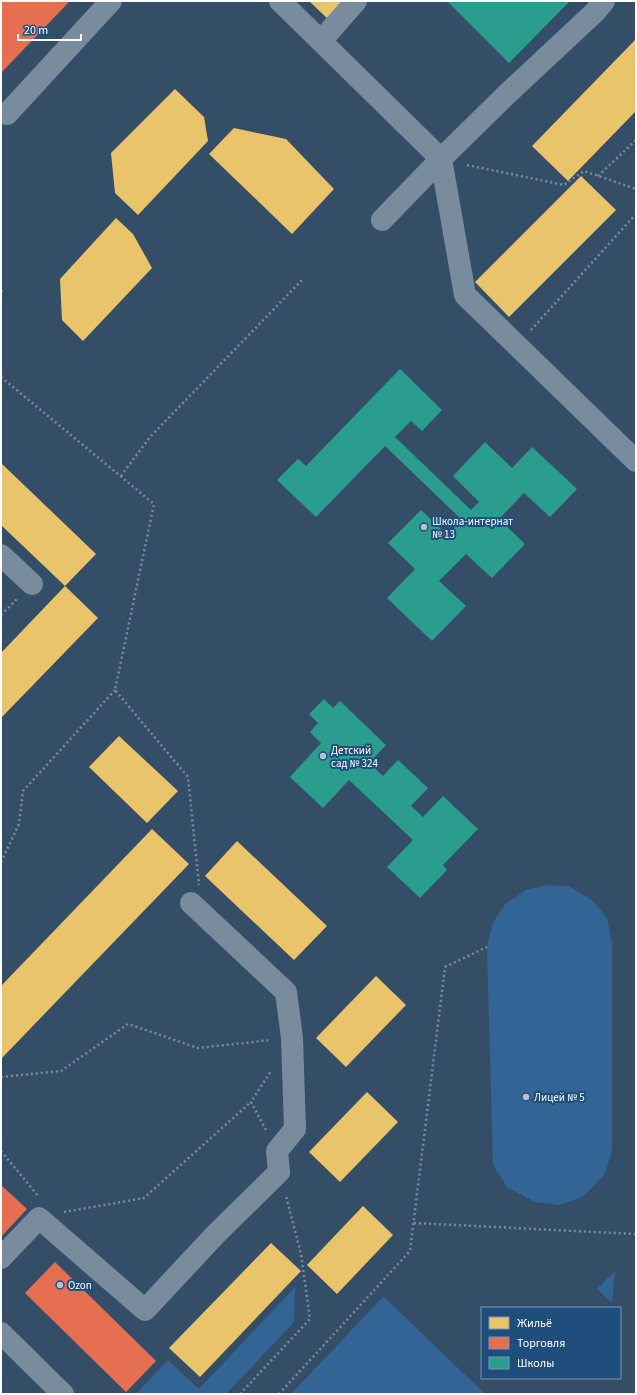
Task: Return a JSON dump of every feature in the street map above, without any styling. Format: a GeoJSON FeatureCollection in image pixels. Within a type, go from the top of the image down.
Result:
{"type":"FeatureCollection","features":[{"type":"Feature","properties":{"kind":"street"},"geometry":{"type":"LineString","coordinates":[[7,114],[111,1]]}},
{"type":"Feature","properties":{"kind":"street"},"geometry":{"type":"LineString","coordinates":[[280,1],[441,159],[465,295],[636,461]]}},
{"type":"Feature","properties":{"kind":"street"},"geometry":{"type":"LineString","coordinates":[[321,41],[356,1]]}},
{"type":"Feature","properties":{"kind":"street"},"geometry":{"type":"LineString","coordinates":[[382,220],[441,159],[505,96],[595,12],[604,1]]}},
{"type":"Feature","properties":{"kind":"street"},"geometry":{"type":"LineString","coordinates":[[1,555],[32,584]]}},
{"type":"Feature","properties":{"kind":"street"},"geometry":{"type":"LineString","coordinates":[[1,1258],[39,1218],[49,1218],[145,1310],[215,1236],[279,1172],[277,1151],[295,1129],[292,1038],[286,992],[196,896]]}},
{"type":"Feature","properties":{"kind":"street"},"geometry":{"type":"LineString","coordinates":[[1,1333],[63,1394]]}},
{"type":"Feature","properties":{"kind":"path"},"geometry":{"type":"LineString","coordinates":[[598,176],[636,140]]}},
{"type":"Feature","properties":{"kind":"path"},"geometry":{"type":"LineString","coordinates":[[441,159],[564,185],[584,171],[636,189]]}},
{"type":"Feature","properties":{"kind":"path"},"geometry":{"type":"LineString","coordinates":[[517,345],[636,214]]}},
{"type":"Feature","properties":{"kind":"path"},"geometry":{"type":"LineString","coordinates":[[121,476],[150,437],[303,279]]}},
{"type":"Feature","properties":{"kind":"path"},"geometry":{"type":"LineString","coordinates":[[1,377],[154,504],[115,690],[23,791],[19,824],[1,862]]}},
{"type":"Feature","properties":{"kind":"path"},"geometry":{"type":"LineString","coordinates":[[115,690],[188,777],[196,896]]}},
{"type":"Feature","properties":{"kind":"path"},"geometry":{"type":"LineString","coordinates":[[279,1394],[410,1251],[445,967],[488,947]]}},
{"type":"Feature","properties":{"kind":"path"},"geometry":{"type":"LineString","coordinates":[[1,1077],[61,1071],[128,1024],[198,1048],[292,1038]]}},
{"type":"Feature","properties":{"kind":"path"},"geometry":{"type":"LineString","coordinates":[[1,1151],[49,1218],[144,1198],[251,1102],[272,1070]]}},
{"type":"Feature","properties":{"kind":"path"},"geometry":{"type":"LineString","coordinates":[[251,1102],[277,1151]]}},
{"type":"Feature","properties":{"kind":"path"},"geometry":{"type":"LineString","coordinates":[[240,1394],[310,1319],[301,1254],[279,1172]]}},
{"type":"Feature","properties":{"kind":"path"},"geometry":{"type":"LineString","coordinates":[[414,1223],[636,1234]]}},
{"type":"Feature","properties":{"kind":"shaded area"},"geometry":{"type":"Polygon","coordinates":[[[547,885],[568,886],[592,900],[607,918],[612,944],[612,1150],[605,1174],[584,1196],[560,1205],[535,1202],[507,1187],[493,1165],[487,947],[493,923],[505,904],[526,890],[547,885]]]}},
{"type":"Feature","properties":{"kind":"shaded area"},"geometry":{"type":"Polygon","coordinates":[[[615,1271],[612,1303],[597,1289],[615,1271]]]}},
{"type":"Feature","properties":{"kind":"shaded area"},"geometry":{"type":"Polygon","coordinates":[[[295,1287],[294,1322],[226,1394],[136,1394],[168,1360],[199,1389],[295,1287]]]}},
{"type":"Feature","properties":{"kind":"shaded area"},"geometry":{"type":"Polygon","coordinates":[[[384,1297],[485,1394],[291,1394],[384,1297]]]}},
{"type":"Feature","properties":{"kind":"building: Жильё"},"geometry":{"type":"Polygon","coordinates":[[[309,1],[348,1],[329,20],[309,1]]]}},
{"type":"Feature","properties":{"kind":"building: Жильё"},"geometry":{"type":"Polygon","coordinates":[[[636,39],[636,111],[568,181],[532,146],[636,39]]]}},
{"type":"Feature","properties":{"kind":"building: Жильё"},"geometry":{"type":"Polygon","coordinates":[[[175,89],[204,117],[208,141],[138,215],[115,193],[111,153],[175,89]]]}},
{"type":"Feature","properties":{"kind":"building: Жильё"},"geometry":{"type":"Polygon","coordinates":[[[234,128],[286,139],[334,189],[292,234],[209,154],[234,128]]]}},
{"type":"Feature","properties":{"kind":"building: Жильё"},"geometry":{"type":"Polygon","coordinates":[[[581,176],[616,210],[509,317],[475,282],[581,176]]]}},
{"type":"Feature","properties":{"kind":"building: Жильё"},"geometry":{"type":"Polygon","coordinates":[[[116,218],[133,234],[152,268],[83,341],[62,320],[60,279],[116,218]]]}},
{"type":"Feature","properties":{"kind":"building: Жильё"},"geometry":{"type":"Polygon","coordinates":[[[1,463],[96,554],[65,586],[1,525],[1,463]]]}},
{"type":"Feature","properties":{"kind":"building: Жильё"},"geometry":{"type":"Polygon","coordinates":[[[65,586],[98,618],[1,718],[1,653],[65,586]]]}},
{"type":"Feature","properties":{"kind":"building: Жильё"},"geometry":{"type":"Polygon","coordinates":[[[119,736],[178,791],[147,823],[89,767],[119,736]]]}},
{"type":"Feature","properties":{"kind":"building: Жильё"},"geometry":{"type":"Polygon","coordinates":[[[152,829],[189,864],[1,1059],[1,986],[152,829]]]}},
{"type":"Feature","properties":{"kind":"building: Жильё"},"geometry":{"type":"Polygon","coordinates":[[[237,841],[327,926],[294,960],[205,876],[237,841]]]}},
{"type":"Feature","properties":{"kind":"building: Жильё"},"geometry":{"type":"Polygon","coordinates":[[[376,976],[406,1005],[346,1067],[316,1038],[376,976]]]}},
{"type":"Feature","properties":{"kind":"building: Жильё"},"geometry":{"type":"Polygon","coordinates":[[[367,1092],[398,1122],[340,1182],[309,1152],[367,1092]]]}},
{"type":"Feature","properties":{"kind":"building: Жильё"},"geometry":{"type":"Polygon","coordinates":[[[363,1206],[393,1235],[337,1294],[307,1265],[363,1206]]]}},
{"type":"Feature","properties":{"kind":"building: Жильё"},"geometry":{"type":"Polygon","coordinates":[[[271,1243],[301,1271],[200,1377],[169,1348],[271,1243]]]}},
{"type":"Feature","properties":{"kind":"building: Торговля"},"geometry":{"type":"Polygon","coordinates":[[[1,1],[69,2],[1,73],[1,1]]]}},
{"type":"Feature","properties":{"kind":"building: Торговля"},"geometry":{"type":"Polygon","coordinates":[[[1,1185],[27,1209],[1,1237],[1,1185]]]}},
{"type":"Feature","properties":{"kind":"building: Торговля"},"geometry":{"type":"Polygon","coordinates":[[[55,1262],[156,1361],[126,1392],[25,1293],[55,1262]]]}},
{"type":"Feature","properties":{"kind":"building: Школы"},"geometry":{"type":"Polygon","coordinates":[[[447,1],[520,2],[570,1],[509,63],[447,1]]]}},
{"type":"Feature","properties":{"kind":"building: Школы"},"geometry":{"type":"Polygon","coordinates":[[[400,369],[442,410],[422,431],[411,421],[395,437],[471,510],[479,502],[453,476],[485,442],[512,468],[532,447],[577,489],[550,517],[524,493],[499,519],[525,544],[492,578],[466,554],[439,581],[466,606],[432,641],[387,598],[415,569],[388,543],[421,510],[447,535],[462,520],[385,446],[316,517],[277,480],[298,459],[306,466],[400,369]]]}},
{"type":"Feature","properties":{"kind":"building: Школы"},"geometry":{"type":"Polygon","coordinates":[[[324,699],[333,708],[340,701],[386,745],[369,763],[383,776],[398,760],[428,788],[411,806],[423,817],[443,796],[478,829],[443,865],[447,870],[420,898],[387,867],[413,840],[349,780],[323,808],[290,777],[321,743],[310,732],[318,723],[309,714],[324,699]]]}},
{"type":"Feature","properties":{"kind":"place","name":"Школа-интернат № 13"},"geometry":{"type":"Point","coordinates":[424,527]}},
{"type":"Feature","properties":{"kind":"place","name":"Детский сад № 324"},"geometry":{"type":"Point","coordinates":[323,756]}},
{"type":"Feature","properties":{"kind":"place","name":"Лицей № 5"},"geometry":{"type":"Point","coordinates":[526,1097]}},
{"type":"Feature","properties":{"kind":"place","name":"Ozon"},"geometry":{"type":"Point","coordinates":[60,1285]}}]}
